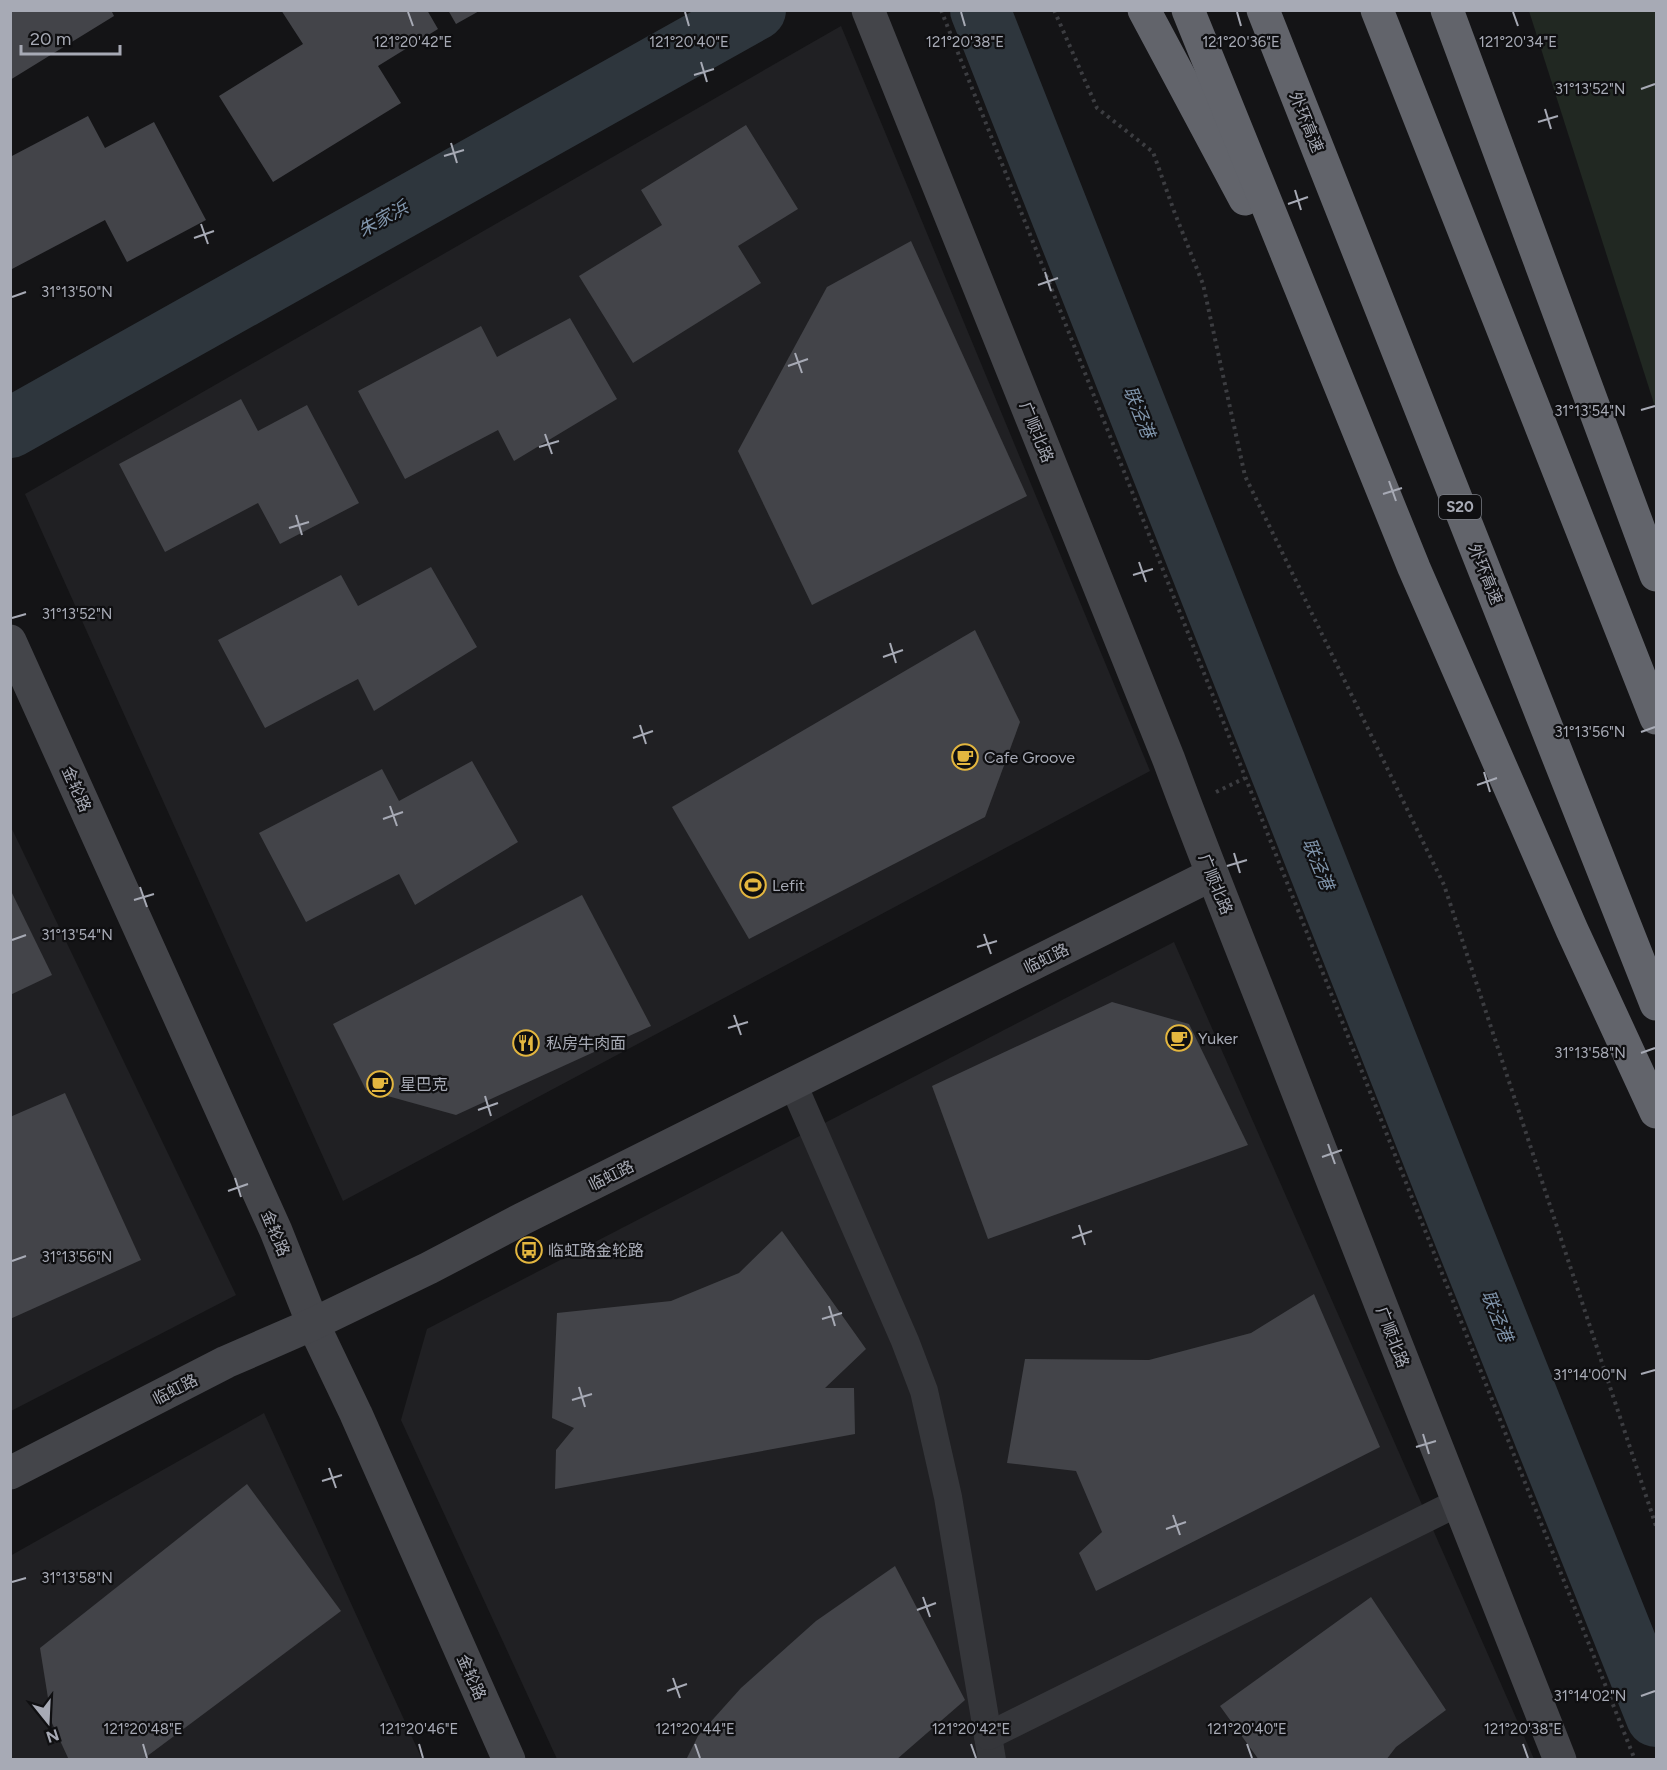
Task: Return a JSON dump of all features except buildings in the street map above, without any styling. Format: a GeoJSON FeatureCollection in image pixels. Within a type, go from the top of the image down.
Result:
{"type":"FeatureCollection","features":[{"type":"Feature","properties":{"kind":"highway"},"geometry":{"type":"LineString","coordinates":[[1144,10],[1327,352]]}},
{"type":"Feature","properties":{"kind":"highway"},"geometry":{"type":"LineString","coordinates":[[1188,10],[1419,579],[1572,930],[1656,1112]]}},
{"type":"Feature","properties":{"kind":"highway","name":"外环高速"},"geometry":{"type":"LineString","coordinates":[[1263,10],[1656,1004]]}},
{"type":"Feature","properties":{"kind":"highway"},"geometry":{"type":"LineString","coordinates":[[1377,10],[1656,718]]}},
{"type":"Feature","properties":{"kind":"highway"},"geometry":{"type":"LineString","coordinates":[[1447,10],[1656,575]]}},
{"type":"Feature","properties":{"kind":"highway"},"geometry":{"type":"LineString","coordinates":[[1472,10],[1537,249]]}},
{"type":"Feature","properties":{"kind":"street","name":"广顺北路"},"geometry":{"type":"LineString","coordinates":[[868,10],[1169,760],[1211,875],[1260,993],[1457,1503],[1560,1760]]}},
{"type":"Feature","properties":{"kind":"street","name":"金轮路"},"geometry":{"type":"LineString","coordinates":[[10,641],[276,1231],[313,1324],[356,1414],[508,1760]]}},
{"type":"Feature","properties":{"kind":"street","name":"临虹路"},"geometry":{"type":"LineString","coordinates":[[10,1473],[226,1362],[313,1324],[429,1268],[522,1219],[1211,875]]}},
{"type":"Feature","properties":{"kind":"street"},"geometry":{"type":"LineString","coordinates":[[793,1084],[905,1341],[924,1392],[948,1497],[990,1748],[1457,1503]]}},
{"type":"Feature","properties":{"kind":"path"},"geometry":{"type":"LineString","coordinates":[[940,10],[1635,1760]]}},
{"type":"Feature","properties":{"kind":"path"},"geometry":{"type":"LineString","coordinates":[[1054,10],[1097,108],[1153,152],[1203,284],[1245,476],[1444,885],[1656,1526]]}},
{"type":"Feature","properties":{"kind":"shaded area"},"geometry":{"type":"Polygon","coordinates":[[[1529,11],[1656,11],[1656,410],[1529,11]]]}},
{"type":"Feature","properties":{"kind":"shaded area"},"geometry":{"type":"Polygon","coordinates":[[[841,26],[1150,771],[343,1201],[25,494],[841,26]]]}},
{"type":"Feature","properties":{"kind":"shaded area"},"geometry":{"type":"Polygon","coordinates":[[[10,825],[236,1295],[11,1411],[10,1411],[10,825]]]}},
{"type":"Feature","properties":{"kind":"shaded area"},"geometry":{"type":"Polygon","coordinates":[[[1174,942],[1534,1759],[557,1759],[401,1420],[427,1329],[1174,942]]]}},
{"type":"Feature","properties":{"kind":"shaded area"},"geometry":{"type":"Polygon","coordinates":[[[264,1413],[422,1759],[11,1759],[10,1556],[264,1413]]]}},
{"type":"Feature","properties":{"kind":"waterway","name":"朱家浜"},"geometry":{"type":"LineString","coordinates":[[10,428],[756,10]]}},
{"type":"Feature","properties":{"kind":"waterway","name":"联泾港"},"geometry":{"type":"LineString","coordinates":[[980,10],[1656,1717]]}},
{"type":"Feature","properties":{"kind":"place","name":"Cafe Groove"},"geometry":{"type":"Point","coordinates":[965,757]}},
{"type":"Feature","properties":{"kind":"place","name":"Lefit"},"geometry":{"type":"Point","coordinates":[753,885]}},
{"type":"Feature","properties":{"kind":"place","name":"Yuker"},"geometry":{"type":"Point","coordinates":[1179,1038]}},
{"type":"Feature","properties":{"kind":"place","name":"私房牛肉面"},"geometry":{"type":"Point","coordinates":[526,1043]}},
{"type":"Feature","properties":{"kind":"place","name":"星巴克"},"geometry":{"type":"Point","coordinates":[380,1084]}},
{"type":"Feature","properties":{"kind":"place","name":"临虹路金轮路"},"geometry":{"type":"Point","coordinates":[529,1250]}}]}
